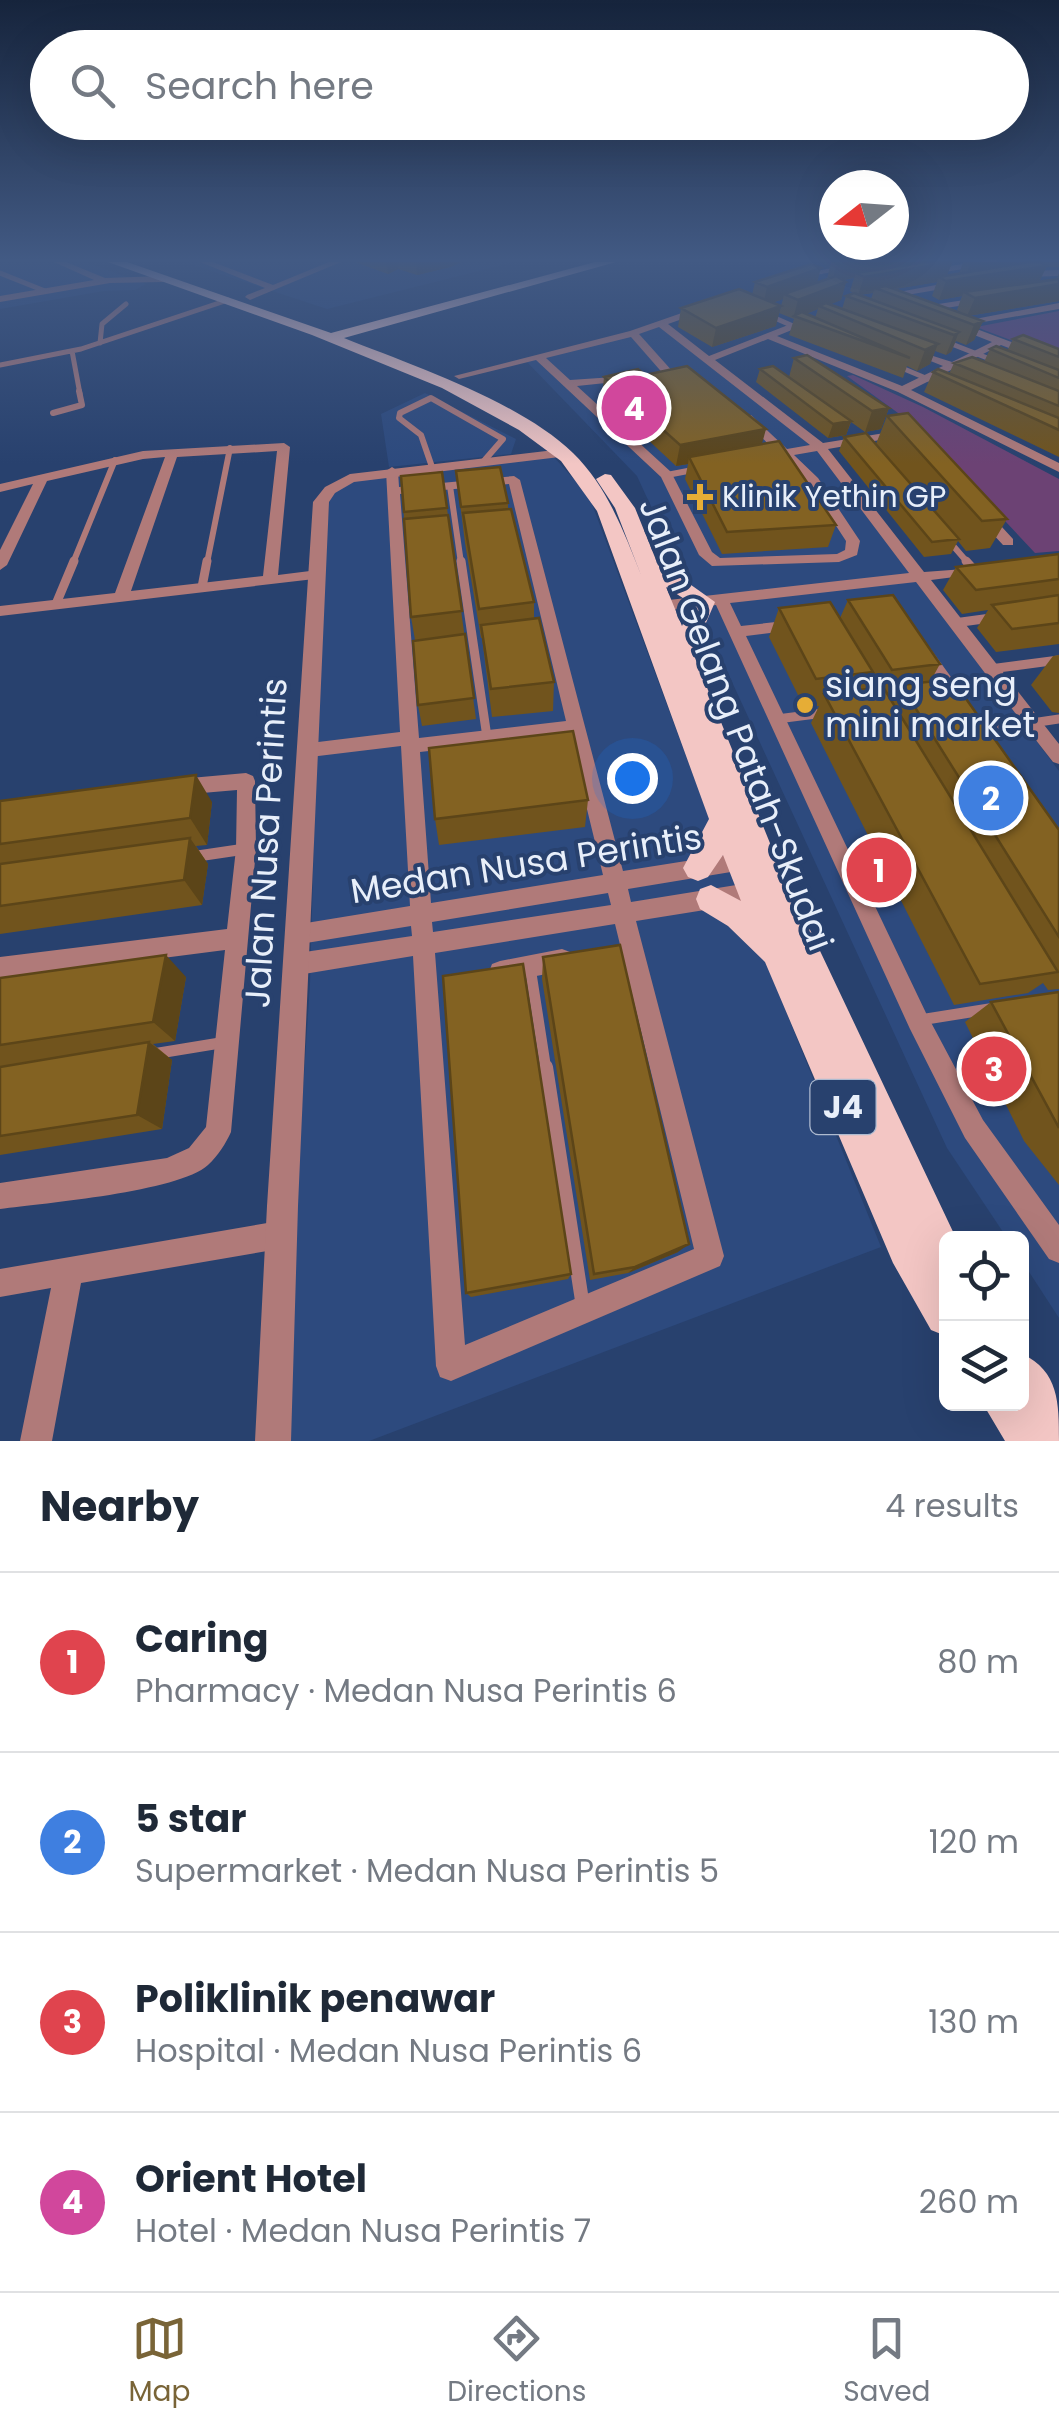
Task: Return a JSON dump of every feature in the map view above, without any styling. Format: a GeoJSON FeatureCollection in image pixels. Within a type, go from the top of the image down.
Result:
{"type":"FeatureCollection","features":[{"type":"Feature","properties":{"kind":"main road","name":"Jalan Gelang Patah-Skudai"},"geometry":{"type":"LineString","coordinates":[[337,329],[535,417],[585,454],[625,508],[649,565],[655,607],[723,819],[758,875],[939,1248]]}},
{"type":"Feature","properties":{"kind":"main road","name":"Jalan Gelang Patah-Skudai"},"geometry":{"type":"LineString","coordinates":[[338,329],[456,382],[525,426],[562,454],[606,511],[682,652],[758,875],[780,960],[907,1249],[939,1302]]}},
{"type":"Feature","properties":{"kind":"main road"},"geometry":{"type":"LineString","coordinates":[[383,329],[381,336],[387,349]]}},
{"type":"Feature","properties":{"kind":"main road"},"geometry":{"type":"LineString","coordinates":[[649,565],[712,601],[682,652]]}},
{"type":"Feature","properties":{"kind":"main road"},"geometry":{"type":"LineString","coordinates":[[698,868],[711,850],[723,819]]}},
{"type":"Feature","properties":{"kind":"main road"},"geometry":{"type":"LineString","coordinates":[[711,899],[739,916],[780,960]]}},
{"type":"Feature","properties":{"kind":"main road"},"geometry":{"type":"LineString","coordinates":[[1029,1386],[1059,1428]]}},
{"type":"Feature","properties":{"kind":"main road"},"geometry":{"type":"LineString","coordinates":[[1010,1411],[1032,1441]]}},
{"type":"Feature","properties":{"kind":"street"},"geometry":{"type":"LineString","coordinates":[[456,382],[643,329]]}},
{"type":"Feature","properties":{"kind":"street"},"geometry":{"type":"LineString","coordinates":[[669,329],[819,446],[1059,757]]}},
{"type":"Feature","properties":{"kind":"street"},"geometry":{"type":"LineString","coordinates":[[709,359],[787,329]]}},
{"type":"Feature","properties":{"kind":"street"},"geometry":{"type":"LineString","coordinates":[[971,329],[1059,364]]}},
{"type":"Feature","properties":{"kind":"street"},"geometry":{"type":"LineString","coordinates":[[633,333],[679,375],[652,376]]}},
{"type":"Feature","properties":{"kind":"street"},"geometry":{"type":"LineString","coordinates":[[769,336],[902,390],[1059,468]]}},
{"type":"Feature","properties":{"kind":"street"},"geometry":{"type":"LineString","coordinates":[[902,390],[1002,340]]}},
{"type":"Feature","properties":{"kind":"street"},"geometry":{"type":"LineString","coordinates":[[903,346],[988,380]]}},
{"type":"Feature","properties":{"kind":"street"},"geometry":{"type":"LineString","coordinates":[[539,357],[667,475],[706,555],[717,564],[838,558],[852,552],[853,541],[813,481],[738,410]]}},
{"type":"Feature","properties":{"kind":"street"},"geometry":{"type":"LineString","coordinates":[[571,383],[635,377]]}},
{"type":"Feature","properties":{"kind":"street"},"geometry":{"type":"LineString","coordinates":[[890,421],[918,446]]}},
{"type":"Feature","properties":{"kind":"street"},"geometry":{"type":"LineString","coordinates":[[786,453],[906,432]]}},
{"type":"Feature","properties":{"kind":"street"},"geometry":{"type":"LineString","coordinates":[[0,488],[114,460],[173,452],[284,448],[270,578]]}},
{"type":"Feature","properties":{"kind":"street"},"geometry":{"type":"LineString","coordinates":[[121,596],[173,452]]}},
{"type":"Feature","properties":{"kind":"street","name":"Jalan Nusa Perintis"},"geometry":{"type":"LineString","coordinates":[[274,1441],[279,1235],[299,949],[321,502],[330,490],[350,478],[393,481],[432,467],[562,454]]}},
{"type":"Feature","properties":{"kind":"street"},"geometry":{"type":"LineString","coordinates":[[0,565],[42,478]]}},
{"type":"Feature","properties":{"kind":"street"},"geometry":{"type":"LineString","coordinates":[[514,480],[518,530],[546,638],[576,727],[623,913],[623,948],[710,1256],[451,1366],[435,984],[423,945],[410,742],[413,654],[404,541],[393,481],[450,486],[514,480]]}},
{"type":"Feature","properties":{"kind":"street"},"geometry":{"type":"LineString","coordinates":[[970,501],[1008,542]]}},
{"type":"Feature","properties":{"kind":"street"},"geometry":{"type":"LineString","coordinates":[[784,562],[800,591]]}},
{"type":"Feature","properties":{"kind":"street"},"geometry":{"type":"LineString","coordinates":[[655,607],[992,569]]}},
{"type":"Feature","properties":{"kind":"street"},"geometry":{"type":"LineString","coordinates":[[0,611],[318,575]]}},
{"type":"Feature","properties":{"kind":"street"},"geometry":{"type":"LineString","coordinates":[[712,601],[735,632],[918,1021],[974,1129],[1059,1250]]}},
{"type":"Feature","properties":{"kind":"street"},"geometry":{"type":"LineString","coordinates":[[735,632],[804,624]]}},
{"type":"Feature","properties":{"kind":"street"},"geometry":{"type":"LineString","coordinates":[[916,640],[947,698],[983,737],[1032,723]]}},
{"type":"Feature","properties":{"kind":"street"},"geometry":{"type":"LineString","coordinates":[[310,750],[576,727]]}},
{"type":"Feature","properties":{"kind":"street"},"geometry":{"type":"LineString","coordinates":[[0,1196],[169,1171],[198,1157],[218,1132],[246,849],[246,781],[154,789]]}},
{"type":"Feature","properties":{"kind":"street","name":"Medan Nusa Perintis"},"geometry":{"type":"LineString","coordinates":[[299,949],[421,914],[698,868],[758,875]]}},
{"type":"Feature","properties":{"kind":"street"},"geometry":{"type":"LineString","coordinates":[[299,949],[423,945],[711,899],[758,875]]}},
{"type":"Feature","properties":{"kind":"street"},"geometry":{"type":"LineString","coordinates":[[0,968],[237,938]]}},
{"type":"Feature","properties":{"kind":"street"},"geometry":{"type":"LineString","coordinates":[[478,976],[580,956]]}},
{"type":"Feature","properties":{"kind":"street"},"geometry":{"type":"LineString","coordinates":[[0,1283],[279,1235]]}},
{"type":"Feature","properties":{"kind":"street"},"geometry":{"type":"LineString","coordinates":[[36,1441],[69,1270]]}},
{"type":"Feature","properties":{"kind":"lane"},"geometry":{"type":"LineString","coordinates":[[100,343],[101,329]]}},
{"type":"Feature","properties":{"kind":"lane"},"geometry":{"type":"LineString","coordinates":[[0,365],[72,352],[141,329]]}},
{"type":"Feature","properties":{"kind":"lane"},"geometry":{"type":"LineString","coordinates":[[805,329],[814,332]]}},
{"type":"Feature","properties":{"kind":"lane"},"geometry":{"type":"LineString","coordinates":[[927,334],[1008,366]]}},
{"type":"Feature","properties":{"kind":"lane"},"geometry":{"type":"LineString","coordinates":[[53,413],[82,405],[72,352]]}},
{"type":"Feature","properties":{"kind":"lane"},"geometry":{"type":"LineString","coordinates":[[881,360],[942,386]]}},
{"type":"Feature","properties":{"kind":"lane"},"geometry":{"type":"LineString","coordinates":[[432,467],[421,435],[399,418],[400,413],[456,382]]}},
{"type":"Feature","properties":{"kind":"lane"},"geometry":{"type":"LineString","coordinates":[[431,398],[504,439],[482,462]]}},
{"type":"Feature","properties":{"kind":"lane"},"geometry":{"type":"LineString","coordinates":[[848,428],[876,454]]}},
{"type":"Feature","properties":{"kind":"lane"},"geometry":{"type":"LineString","coordinates":[[202,587],[230,448]]}},
{"type":"Feature","properties":{"kind":"lane"},"geometry":{"type":"LineString","coordinates":[[769,456],[786,453]]}},
{"type":"Feature","properties":{"kind":"lane"},"geometry":{"type":"LineString","coordinates":[[56,604],[114,460]]}},
{"type":"Feature","properties":{"kind":"lane"},"geometry":{"type":"LineString","coordinates":[[667,475],[701,469]]}},
{"type":"Feature","properties":{"kind":"lane"},"geometry":{"type":"LineString","coordinates":[[450,486],[487,737]]}},
{"type":"Feature","properties":{"kind":"lane"},"geometry":{"type":"LineString","coordinates":[[940,531],[974,570]]}},
{"type":"Feature","properties":{"kind":"lane"},"geometry":{"type":"LineString","coordinates":[[442,538],[474,535]]}},
{"type":"Feature","properties":{"kind":"lane"},"geometry":{"type":"LineString","coordinates":[[954,623],[1006,616]]}},
{"type":"Feature","properties":{"kind":"lane"},"geometry":{"type":"LineString","coordinates":[[456,649],[490,645]]}},
{"type":"Feature","properties":{"kind":"lane"},"geometry":{"type":"LineString","coordinates":[[990,669],[1059,660]]}},
{"type":"Feature","properties":{"kind":"lane"},"geometry":{"type":"LineString","coordinates":[[777,719],[832,712]]}},
{"type":"Feature","properties":{"kind":"lane"},"geometry":{"type":"LineString","coordinates":[[1032,723],[1059,718]]}},
{"type":"Feature","properties":{"kind":"lane"},"geometry":{"type":"LineString","coordinates":[[170,860],[246,849]]}},
{"type":"Feature","properties":{"kind":"lane"},"geometry":{"type":"LineString","coordinates":[[530,966],[584,1310]]}},
{"type":"Feature","properties":{"kind":"lane"},"geometry":{"type":"LineString","coordinates":[[918,1021],[1007,1006]]}},
{"type":"Feature","properties":{"kind":"lane"},"geometry":{"type":"LineString","coordinates":[[134,1057],[229,1042]]}},
{"type":"Feature","properties":{"kind":"shaded area"},"geometry":{"type":"Polygon","coordinates":[[[638,329],[663,329],[814,447],[1059,771],[1059,1318],[1029,1272],[1029,1231],[1002,1231],[947,1148],[637,476],[526,361],[638,329]]]}},
{"type":"Feature","properties":{"kind":"shaded area"},"geometry":{"type":"Polygon","coordinates":[[[982,329],[1059,329],[1059,358],[982,329]]]}},
{"type":"Feature","properties":{"kind":"shaded area"},"geometry":{"type":"Polygon","coordinates":[[[853,375],[1059,479],[1059,551],[1035,553],[916,426],[847,376],[853,375]]]}},
{"type":"Feature","properties":{"kind":"shaded area"},"geometry":{"type":"Polygon","coordinates":[[[425,393],[516,439],[511,454],[389,467],[381,414],[425,393]]]}},
{"type":"Feature","properties":{"kind":"shaded area"},"geometry":{"type":"Polygon","coordinates":[[[552,455],[589,496],[726,863],[881,1247],[369,1441],[280,1441],[310,984],[319,653],[330,490],[350,478],[552,455]]]}},
{"type":"Feature","properties":{"kind":"building"},"geometry":{"type":"Polygon","coordinates":[[[831,329],[842,329],[910,358],[831,329]]]}},
{"type":"Feature","properties":{"kind":"building"},"geometry":{"type":"Polygon","coordinates":[[[875,329],[898,329],[938,344],[925,350],[875,329]]]}},
{"type":"Feature","properties":{"kind":"building"},"geometry":{"type":"Polygon","coordinates":[[[1023,335],[1059,349],[1059,357],[1013,339],[1023,335]]]}},
{"type":"Feature","properties":{"kind":"building"},"geometry":{"type":"Polygon","coordinates":[[[996,346],[1059,370],[1059,378],[990,349],[996,346]]]}},
{"type":"Feature","properties":{"kind":"building"},"geometry":{"type":"Polygon","coordinates":[[[807,355],[889,408],[872,411],[794,358],[807,355]]]}},
{"type":"Feature","properties":{"kind":"building"},"geometry":{"type":"Polygon","coordinates":[[[972,357],[1059,391],[1059,406],[954,363],[972,357]]]}},
{"type":"Feature","properties":{"kind":"building"},"geometry":{"type":"Polygon","coordinates":[[[687,366],[766,429],[680,445],[604,377],[638,369],[645,375],[687,366]]]}},
{"type":"Feature","properties":{"kind":"building"},"geometry":{"type":"Polygon","coordinates":[[[773,366],[851,421],[833,424],[760,369],[773,366]]]}},
{"type":"Feature","properties":{"kind":"building"},"geometry":{"type":"Polygon","coordinates":[[[938,369],[1059,418],[1059,430],[933,372],[938,369]]]}},
{"type":"Feature","properties":{"kind":"building"},"geometry":{"type":"Polygon","coordinates":[[[908,413],[1007,519],[982,521],[887,416],[908,413]]]}},
{"type":"Feature","properties":{"kind":"building"},"geometry":{"type":"Polygon","coordinates":[[[866,433],[959,539],[932,542],[844,437],[866,433]]]}},
{"type":"Feature","properties":{"kind":"building"},"geometry":{"type":"Polygon","coordinates":[[[779,441],[836,525],[727,532],[689,457],[779,441]]]}},
{"type":"Feature","properties":{"kind":"building"},"geometry":{"type":"Polygon","coordinates":[[[500,467],[508,503],[461,507],[456,471],[500,467]]]}},
{"type":"Feature","properties":{"kind":"building"},"geometry":{"type":"Polygon","coordinates":[[[442,472],[447,508],[404,512],[401,476],[442,472]]]}},
{"type":"Feature","properties":{"kind":"building"},"geometry":{"type":"Polygon","coordinates":[[[511,509],[534,602],[479,609],[463,513],[511,509]]]}},
{"type":"Feature","properties":{"kind":"building"},"geometry":{"type":"Polygon","coordinates":[[[448,515],[462,611],[411,617],[404,519],[448,515]]]}},
{"type":"Feature","properties":{"kind":"building"},"geometry":{"type":"Polygon","coordinates":[[[1059,554],[1059,579],[976,590],[956,567],[1059,554]]]}},
{"type":"Feature","properties":{"kind":"building"},"geometry":{"type":"Polygon","coordinates":[[[893,595],[940,664],[892,670],[848,600],[893,595]]]}},
{"type":"Feature","properties":{"kind":"building"},"geometry":{"type":"Polygon","coordinates":[[[1059,595],[1059,623],[1012,629],[992,605],[1059,595]]]}},
{"type":"Feature","properties":{"kind":"building"},"geometry":{"type":"Polygon","coordinates":[[[830,602],[873,672],[816,679],[779,608],[830,602]]]}},
{"type":"Feature","properties":{"kind":"building"},"geometry":{"type":"Polygon","coordinates":[[[539,618],[554,682],[491,689],[481,625],[539,618]]]}},
{"type":"Feature","properties":{"kind":"building"},"geometry":{"type":"Polygon","coordinates":[[[465,634],[474,698],[418,705],[413,641],[465,634]]]}},
{"type":"Feature","properties":{"kind":"building"},"geometry":{"type":"Polygon","coordinates":[[[952,679],[1059,830],[1059,937],[901,685],[952,679]]]}},
{"type":"Feature","properties":{"kind":"building"},"geometry":{"type":"Polygon","coordinates":[[[883,687],[1058,972],[980,984],[824,694],[883,687]]]}},
{"type":"Feature","properties":{"kind":"building"},"geometry":{"type":"Polygon","coordinates":[[[573,731],[588,800],[435,819],[429,748],[573,731]]]}},
{"type":"Feature","properties":{"kind":"building"},"geometry":{"type":"Polygon","coordinates":[[[196,775],[190,818],[0,844],[0,801],[196,775]]]}},
{"type":"Feature","properties":{"kind":"building"},"geometry":{"type":"Polygon","coordinates":[[[190,838],[184,880],[0,906],[0,864],[190,838]]]}},
{"type":"Feature","properties":{"kind":"building"},"geometry":{"type":"Polygon","coordinates":[[[620,945],[689,1244],[635,1267],[594,1274],[543,957],[620,945]]]}},
{"type":"Feature","properties":{"kind":"building"},"geometry":{"type":"Polygon","coordinates":[[[166,955],[153,1022],[0,1045],[0,978],[166,955]]]}},
{"type":"Feature","properties":{"kind":"building"},"geometry":{"type":"Polygon","coordinates":[[[523,964],[571,1274],[466,1293],[443,976],[523,964]]]}},
{"type":"Feature","properties":{"kind":"building"},"geometry":{"type":"Polygon","coordinates":[[[1059,992],[1059,1128],[991,1002],[1059,992]]]}},
{"type":"Feature","properties":{"kind":"building"},"geometry":{"type":"Polygon","coordinates":[[[149,1042],[137,1115],[0,1136],[0,1067],[149,1042]]]}},
{"type":"Feature","properties":{"kind":"place","name":"Orient Hotel"},"geometry":{"type":"Point","coordinates":[634,408]}},
{"type":"Feature","properties":{"kind":"place","name":"Klinik Yethin GP"},"geometry":{"type":"Point","coordinates":[700,497]}},
{"type":"Feature","properties":{"kind":"place","name":"siang seng mini market"},"geometry":{"type":"Point","coordinates":[805,705]}},
{"type":"Feature","properties":{"kind":"place","name":"5 star"},"geometry":{"type":"Point","coordinates":[991,798]}},
{"type":"Feature","properties":{"kind":"place","name":"Caring"},"geometry":{"type":"Point","coordinates":[879,870]}},
{"type":"Feature","properties":{"kind":"place","name":"Poliklinik penawar"},"geometry":{"type":"Point","coordinates":[994,1069]}}]}
